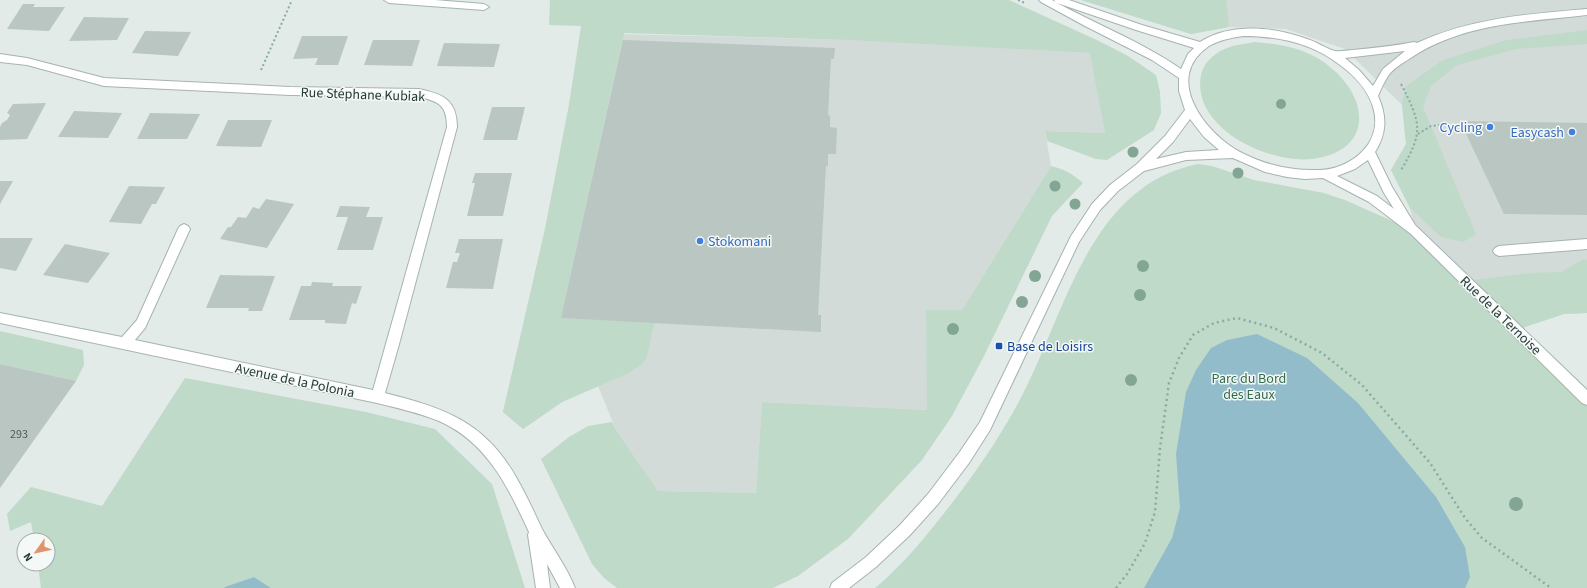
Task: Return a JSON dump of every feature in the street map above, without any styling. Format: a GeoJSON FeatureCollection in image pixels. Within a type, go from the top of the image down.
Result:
{"type":"FeatureCollection","features":[{"type":"Feature","properties":{"kind":"street"},"geometry":{"type":"LineString","coordinates":[[389,0],[484,7]]}},
{"type":"Feature","properties":{"kind":"street"},"geometry":{"type":"LineString","coordinates":[[1044,0],[1088,24],[1156,56],[1183,76]]}},
{"type":"Feature","properties":{"kind":"street"},"geometry":{"type":"LineString","coordinates":[[1059,0],[1140,28],[1201,46]]}},
{"type":"Feature","properties":{"kind":"street"},"geometry":{"type":"LineString","coordinates":[[1373,96],[1381,78],[1390,68],[1407,54],[1422,45],[1447,35],[1510,20],[1587,12]]}},
{"type":"Feature","properties":{"kind":"street"},"geometry":{"type":"LineString","coordinates":[[1243,32],[1266,32],[1289,36],[1312,44],[1334,55],[1357,74],[1373,96],[1380,112],[1380,129],[1375,144],[1370,152],[1351,167],[1324,174],[1294,174],[1263,167],[1234,154],[1208,134],[1190,111],[1184,94],[1183,76],[1191,58],[1201,46],[1226,35],[1243,32]]}},
{"type":"Feature","properties":{"kind":"street"},"geometry":{"type":"LineString","coordinates":[[1334,55],[1384,51],[1422,45]]}},
{"type":"Feature","properties":{"kind":"street","name":"Rue Stéphane Kubiak"},"geometry":{"type":"LineString","coordinates":[[1,60],[22,60],[80,78],[104,82],[253,89],[419,93],[435,97],[447,105],[451,113],[452,127],[392,348],[377,397]]}},
{"type":"Feature","properties":{"kind":"street"},"geometry":{"type":"LineString","coordinates":[[837,588],[871,562],[905,530],[933,499],[964,458],[985,426],[1075,239],[1096,207],[1114,188],[1141,167],[1169,139],[1190,111]]}},
{"type":"Feature","properties":{"kind":"street","name":"Rue de la Ternoise"},"geometry":{"type":"LineString","coordinates":[[1370,152],[1388,190],[1415,231]]}},
{"type":"Feature","properties":{"kind":"street"},"geometry":{"type":"LineString","coordinates":[[1141,167],[1186,156],[1234,154]]}},
{"type":"Feature","properties":{"kind":"street","name":"Rue de la Ternoise"},"geometry":{"type":"LineString","coordinates":[[1324,174],[1374,199],[1415,231],[1587,399]]}},
{"type":"Feature","properties":{"kind":"street"},"geometry":{"type":"LineString","coordinates":[[125,343],[142,324],[184,229]]}},
{"type":"Feature","properties":{"kind":"street"},"geometry":{"type":"LineString","coordinates":[[1499,251],[1587,244]]}},
{"type":"Feature","properties":{"kind":"street","name":"Avenue de la Polonia"},"geometry":{"type":"LineString","coordinates":[[0,318],[377,397],[424,409],[453,421],[473,435],[489,449],[503,466],[512,480],[534,528],[568,588]]}},
{"type":"Feature","properties":{"kind":"street","name":"Avenue de la Polonia"},"geometry":{"type":"LineString","coordinates":[[534,528],[543,588]]}},
{"type":"Feature","properties":{"kind":"path"},"geometry":{"type":"LineString","coordinates":[[253,89],[292,0]]}},
{"type":"Feature","properties":{"kind":"path"},"geometry":{"type":"LineString","coordinates":[[1388,190],[1411,154],[1418,134],[1413,109],[1398,76],[1390,68]]}},
{"type":"Feature","properties":{"kind":"path"},"geometry":{"type":"LineString","coordinates":[[1418,134],[1431,126],[1440,125]]}},
{"type":"Feature","properties":{"kind":"path"},"geometry":{"type":"LineString","coordinates":[[1116,588],[1127,574],[1145,543],[1155,512],[1160,448],[1169,383],[1179,358],[1193,335],[1214,323],[1237,318],[1274,328],[1322,353],[1362,384],[1430,463],[1465,518],[1482,538],[1551,588]]}},
{"type":"Feature","properties":{"kind":"shaded area"},"geometry":{"type":"Polygon","coordinates":[[[1081,0],[1587,0],[1587,313],[1564,314],[1516,330],[1415,231],[1410,208],[1391,170],[1406,144],[1402,105],[1345,49],[1286,29],[1229,27],[1191,34],[1081,0]]]}},
{"type":"Feature","properties":{"kind":"shaded area"},"geometry":{"type":"Polygon","coordinates":[[[581,33],[847,40],[1091,53],[1105,133],[1045,131],[1051,166],[962,310],[926,311],[928,410],[762,402],[756,493],[658,491],[616,430],[598,386],[562,402],[523,429],[503,412],[545,229],[569,105],[581,33]]]}},
{"type":"Feature","properties":{"kind":"green space"},"geometry":{"type":"Polygon","coordinates":[[[550,0],[1009,0],[1099,41],[1128,56],[1156,75],[1160,92],[1161,113],[1154,130],[1107,160],[1096,159],[1047,141],[1045,131],[1105,133],[1090,53],[847,40],[624,33],[561,318],[654,323],[647,357],[642,364],[629,373],[562,402],[523,429],[503,412],[545,229],[569,105],[581,26],[549,25],[550,0]]]}},
{"type":"Feature","properties":{"kind":"green space"},"geometry":{"type":"Polygon","coordinates":[[[1081,0],[1226,0],[1229,27],[1191,34],[1081,0]]]}},
{"type":"Feature","properties":{"kind":"green space"},"geometry":{"type":"Polygon","coordinates":[[[1587,30],[1587,44],[1516,49],[1457,65],[1431,86],[1423,107],[1476,234],[1463,242],[1441,237],[1410,208],[1391,170],[1406,144],[1402,105],[1405,87],[1443,60],[1507,40],[1587,30]]]}},
{"type":"Feature","properties":{"kind":"green space"},"geometry":{"type":"Polygon","coordinates":[[[1254,42],[1294,48],[1304,52],[1322,61],[1343,80],[1353,94],[1358,109],[1359,123],[1355,136],[1346,146],[1332,154],[1312,159],[1294,159],[1255,149],[1236,139],[1220,126],[1208,111],[1201,94],[1201,75],[1205,65],[1220,51],[1233,46],[1254,42]]]}},
{"type":"Feature","properties":{"kind":"green space","name":"Parc du Bord des Eaux"},"geometry":{"type":"Polygon","coordinates":[[[1198,164],[1212,166],[1254,180],[1324,193],[1345,200],[1415,231],[1465,281],[1531,273],[1561,272],[1584,259],[1587,260],[1587,313],[1564,314],[1516,330],[1587,399],[1587,588],[875,588],[900,565],[930,531],[969,480],[999,436],[1034,371],[1065,298],[1083,261],[1104,228],[1129,199],[1160,177],[1198,164]]]}},
{"type":"Feature","properties":{"kind":"green space"},"geometry":{"type":"Polygon","coordinates":[[[1051,166],[1068,172],[1083,183],[1052,216],[984,356],[952,416],[922,460],[848,539],[798,576],[773,588],[617,588],[604,578],[592,564],[541,459],[569,437],[588,426],[612,422],[658,491],[756,493],[762,402],[927,410],[926,310],[962,310],[1051,166]]]}},
{"type":"Feature","properties":{"kind":"green space"},"geometry":{"type":"Polygon","coordinates":[[[0,331],[83,350],[84,365],[76,381],[0,364],[0,331]]]}},
{"type":"Feature","properties":{"kind":"green space"},"geometry":{"type":"Polygon","coordinates":[[[185,378],[366,412],[435,429],[492,484],[525,588],[271,588],[254,577],[224,588],[41,588],[39,572],[56,572],[56,532],[33,532],[31,522],[10,531],[7,514],[31,487],[102,506],[185,378]]]}},
{"type":"Feature","properties":{"kind":"water"},"geometry":{"type":"Polygon","coordinates":[[[1257,334],[1307,358],[1358,403],[1436,497],[1465,547],[1470,577],[1465,588],[1144,588],[1172,538],[1180,508],[1176,454],[1186,392],[1196,370],[1211,348],[1227,340],[1257,334]]]}},
{"type":"Feature","properties":{"kind":"water"},"geometry":{"type":"Polygon","coordinates":[[[254,577],[271,588],[224,588],[225,587],[254,577]]]}},
{"type":"Feature","properties":{"kind":"building"},"geometry":{"type":"Polygon","coordinates":[[[23,4],[35,4],[33,7],[65,7],[49,31],[7,29],[23,4]]]}},
{"type":"Feature","properties":{"kind":"building"},"geometry":{"type":"Polygon","coordinates":[[[84,17],[129,18],[117,40],[69,41],[84,17]]]}},
{"type":"Feature","properties":{"kind":"building"},"geometry":{"type":"Polygon","coordinates":[[[145,31],[191,32],[178,56],[132,53],[145,31]]]}},
{"type":"Feature","properties":{"kind":"building"},"geometry":{"type":"Polygon","coordinates":[[[302,36],[348,36],[338,65],[315,65],[318,58],[293,59],[302,36]]]}},
{"type":"Feature","properties":{"kind":"building"},"geometry":{"type":"Polygon","coordinates":[[[373,40],[420,40],[412,66],[364,65],[373,40]]]}},
{"type":"Feature","properties":{"kind":"building","name":"Stokomani"},"geometry":{"type":"Polygon","coordinates":[[[623,40],[835,48],[834,59],[831,59],[828,115],[830,116],[830,127],[837,128],[836,154],[828,154],[828,166],[826,166],[818,315],[821,315],[821,332],[561,318],[623,40]]]}},
{"type":"Feature","properties":{"kind":"building"},"geometry":{"type":"Polygon","coordinates":[[[444,43],[500,44],[494,67],[437,66],[444,43]]]}},
{"type":"Feature","properties":{"kind":"building"},"geometry":{"type":"Polygon","coordinates":[[[46,103],[27,139],[0,140],[0,127],[10,115],[7,113],[13,104],[46,103]]]}},
{"type":"Feature","properties":{"kind":"building"},"geometry":{"type":"Polygon","coordinates":[[[492,107],[525,107],[517,140],[483,140],[492,107]]]}},
{"type":"Feature","properties":{"kind":"building"},"geometry":{"type":"Polygon","coordinates":[[[74,111],[122,113],[108,138],[58,137],[74,111]]]}},
{"type":"Feature","properties":{"kind":"building"},"geometry":{"type":"Polygon","coordinates":[[[150,113],[200,114],[187,139],[137,139],[150,113]]]}},
{"type":"Feature","properties":{"kind":"building"},"geometry":{"type":"Polygon","coordinates":[[[228,120],[272,120],[261,147],[216,146],[228,120]]]}},
{"type":"Feature","properties":{"kind":"building"},"geometry":{"type":"Polygon","coordinates":[[[1460,121],[1587,123],[1587,215],[1504,214],[1460,121]]]}},
{"type":"Feature","properties":{"kind":"building"},"geometry":{"type":"Polygon","coordinates":[[[475,173],[512,173],[503,216],[467,216],[475,183],[472,183],[475,173]]]}},
{"type":"Feature","properties":{"kind":"building"},"geometry":{"type":"Polygon","coordinates":[[[0,181],[13,181],[0,204],[0,181]]]}},
{"type":"Feature","properties":{"kind":"building"},"geometry":{"type":"Polygon","coordinates":[[[129,186],[165,187],[156,204],[152,204],[141,224],[109,222],[129,186]]]}},
{"type":"Feature","properties":{"kind":"building"},"geometry":{"type":"Polygon","coordinates":[[[266,199],[294,204],[267,248],[220,239],[228,227],[231,227],[238,217],[246,218],[253,207],[259,209],[266,199]]]}},
{"type":"Feature","properties":{"kind":"building"},"geometry":{"type":"Polygon","coordinates":[[[340,206],[370,207],[366,217],[383,217],[373,250],[337,250],[348,217],[336,217],[340,206]]]}},
{"type":"Feature","properties":{"kind":"building"},"geometry":{"type":"Polygon","coordinates":[[[0,238],[33,238],[16,271],[0,268],[0,238]]]}},
{"type":"Feature","properties":{"kind":"building"},"geometry":{"type":"Polygon","coordinates":[[[459,239],[503,239],[493,289],[446,288],[453,262],[457,262],[460,253],[455,253],[459,239]]]}},
{"type":"Feature","properties":{"kind":"building"},"geometry":{"type":"Polygon","coordinates":[[[65,244],[110,253],[88,283],[43,275],[65,244]]]}},
{"type":"Feature","properties":{"kind":"building"},"geometry":{"type":"Polygon","coordinates":[[[220,275],[275,276],[262,311],[248,311],[249,308],[206,308],[220,275]]]}},
{"type":"Feature","properties":{"kind":"building"},"geometry":{"type":"Polygon","coordinates":[[[312,282],[333,283],[332,286],[362,286],[356,304],[352,303],[346,324],[325,323],[325,320],[289,320],[301,286],[311,286],[312,282]]]}},
{"type":"Feature","properties":{"kind":"building"},"geometry":{"type":"Polygon","coordinates":[[[0,364],[76,381],[0,488],[0,364]]]}},
{"type":"Feature","properties":{"kind":"place","name":"Cycling"},"geometry":{"type":"Point","coordinates":[1490,127]}},
{"type":"Feature","properties":{"kind":"place","name":"Easycash"},"geometry":{"type":"Point","coordinates":[1572,132]}},
{"type":"Feature","properties":{"kind":"place","name":"Stokomani"},"geometry":{"type":"Point","coordinates":[700,241]}},
{"type":"Feature","properties":{"kind":"place","name":"Base de Loisirs"},"geometry":{"type":"Point","coordinates":[999,346]}}]}
